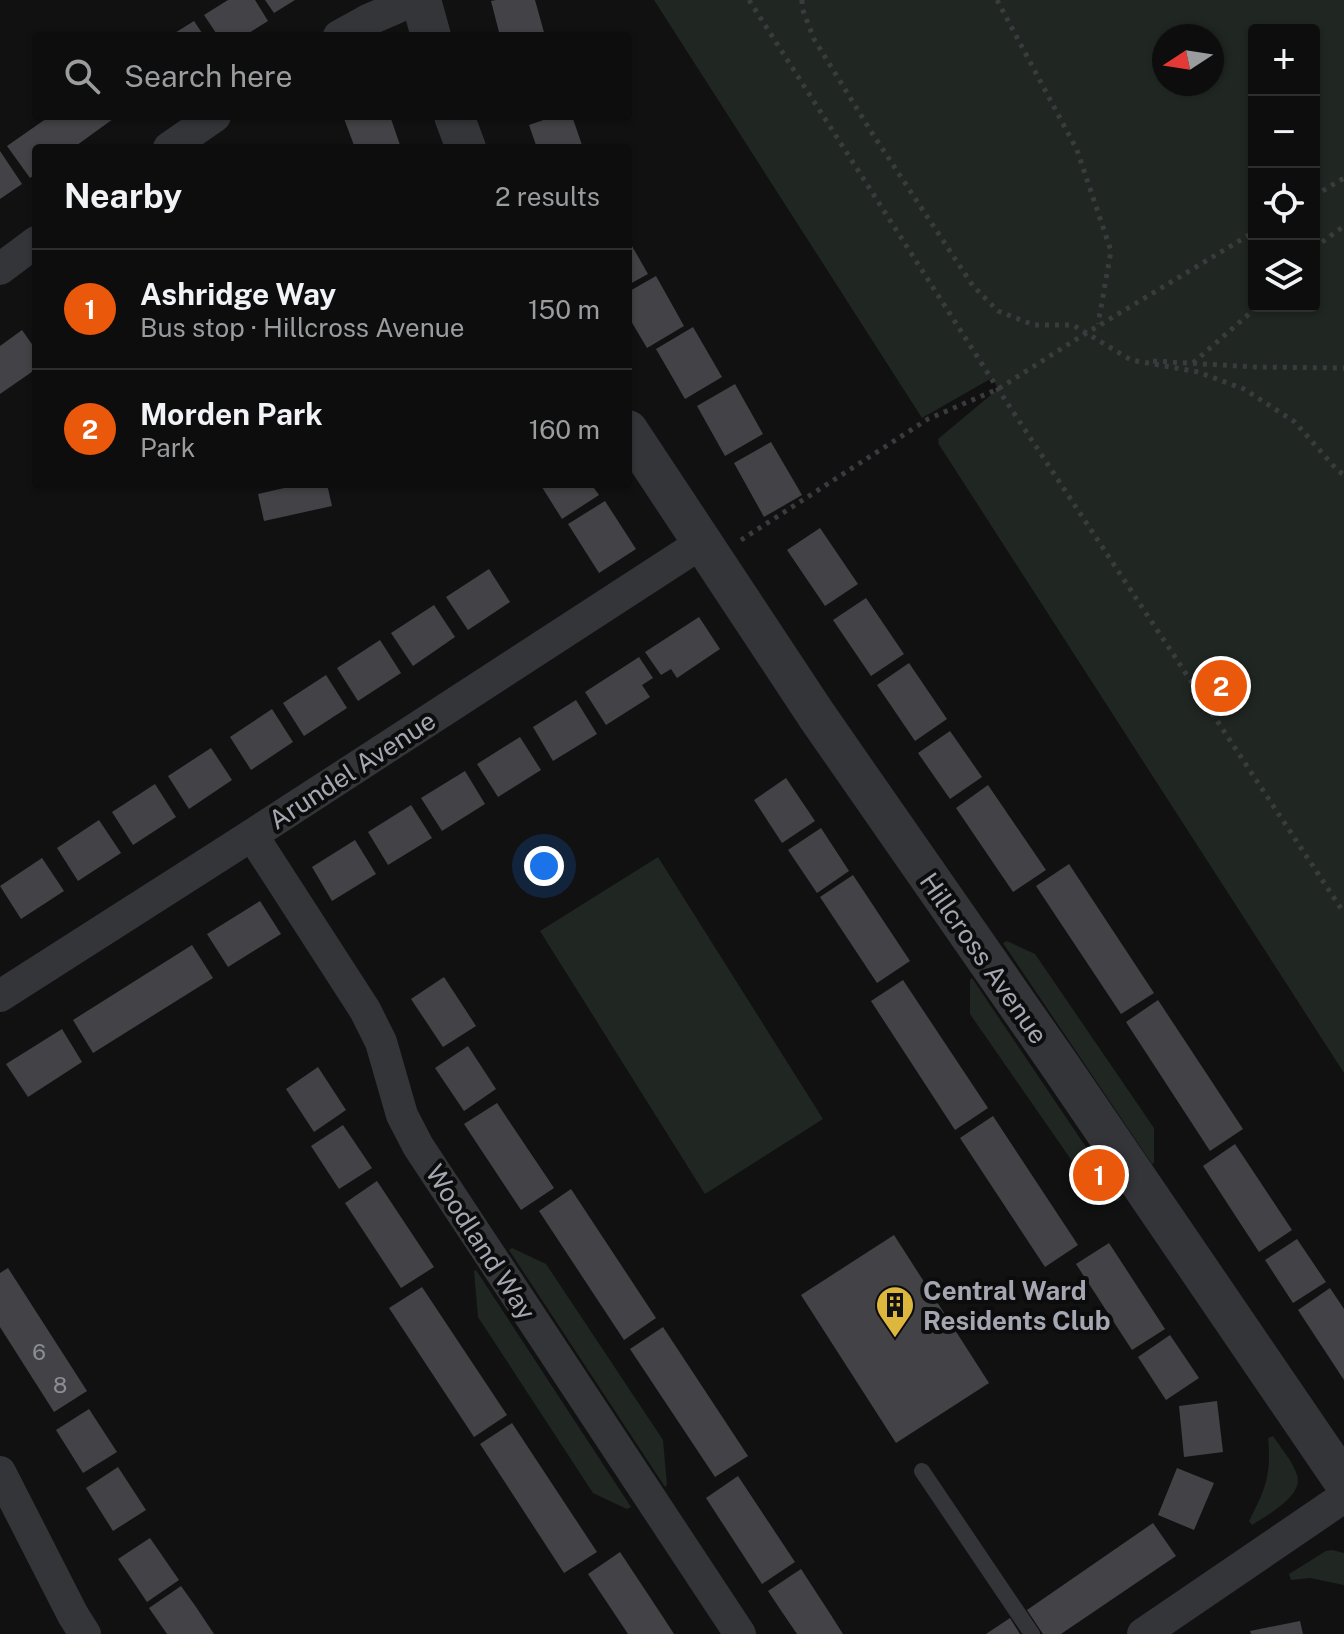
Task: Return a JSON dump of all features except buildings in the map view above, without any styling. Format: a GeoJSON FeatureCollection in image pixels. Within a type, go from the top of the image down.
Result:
{"type":"FeatureCollection","features":[{"type":"Feature","properties":{"kind":"street"},"geometry":{"type":"LineString","coordinates":[[346,32],[414,0]]}},
{"type":"Feature","properties":{"kind":"street"},"geometry":{"type":"LineString","coordinates":[[421,0],[430,32]]}},
{"type":"Feature","properties":{"kind":"street"},"geometry":{"type":"LineString","coordinates":[[175,144],[209,120]]}},
{"type":"Feature","properties":{"kind":"street"},"geometry":{"type":"LineString","coordinates":[[456,120],[464,144]]}},
{"type":"Feature","properties":{"kind":"street"},"geometry":{"type":"LineString","coordinates":[[0,269],[32,245]]}},
{"type":"Feature","properties":{"kind":"street","name":"Hillcross Avenue"},"geometry":{"type":"LineString","coordinates":[[632,436],[817,716],[1344,1482]]}},
{"type":"Feature","properties":{"kind":"street","name":"Arundel Avenue"},"geometry":{"type":"LineString","coordinates":[[0,996],[707,549]]}},
{"type":"Feature","properties":{"kind":"street","name":"Woodland Way"},"geometry":{"type":"LineString","coordinates":[[252,835],[365,1010],[381,1042],[402,1115],[418,1146],[740,1634]]}},
{"type":"Feature","properties":{"kind":"street"},"geometry":{"type":"LineString","coordinates":[[0,1472],[85,1634]]}},
{"type":"Feature","properties":{"kind":"street"},"geometry":{"type":"LineString","coordinates":[[1143,1634],[1344,1497]]}},
{"type":"Feature","properties":{"kind":"lane"},"geometry":{"type":"LineString","coordinates":[[922,1471],[1032,1634]]}},
{"type":"Feature","properties":{"kind":"path"},"geometry":{"type":"LineString","coordinates":[[749,0],[998,389],[1344,913]]}},
{"type":"Feature","properties":{"kind":"path"},"geometry":{"type":"LineString","coordinates":[[802,0],[814,39],[872,133],[973,286],[998,311],[1034,325],[1073,325],[1131,360],[1198,372],[1244,389],[1295,422],[1344,475]]}},
{"type":"Feature","properties":{"kind":"path"},"geometry":{"type":"LineString","coordinates":[[997,0],[1077,150],[1111,251],[1098,325]]}},
{"type":"Feature","properties":{"kind":"path"},"geometry":{"type":"LineString","coordinates":[[1320,192],[1344,178]]}},
{"type":"Feature","properties":{"kind":"path"},"geometry":{"type":"LineString","coordinates":[[1320,244],[1344,226]]}},
{"type":"Feature","properties":{"kind":"path"},"geometry":{"type":"LineString","coordinates":[[707,549],[744,538],[928,419],[998,389],[1248,236]]}},
{"type":"Feature","properties":{"kind":"path"},"geometry":{"type":"LineString","coordinates":[[1192,363],[1251,312]]}},
{"type":"Feature","properties":{"kind":"path"},"geometry":{"type":"LineString","coordinates":[[1131,360],[1344,368]]}},
{"type":"Feature","properties":{"kind":"shaded area"},"geometry":{"type":"Polygon","coordinates":[[[654,0],[1344,0],[1344,1073],[938,443],[938,439],[998,389],[992,378],[922,418],[654,0]]]}},
{"type":"Feature","properties":{"kind":"shaded area"},"geometry":{"type":"Polygon","coordinates":[[[658,857],[823,1119],[705,1194],[540,931],[658,857]]]}},
{"type":"Feature","properties":{"kind":"shaded area"},"geometry":{"type":"Polygon","coordinates":[[[1007,941],[1035,954],[1154,1128],[1154,1163],[1003,943],[1007,941]]]}},
{"type":"Feature","properties":{"kind":"shaded area"},"geometry":{"type":"Polygon","coordinates":[[[972,978],[1121,1199],[1118,1201],[1090,1187],[970,1014],[972,978]]]}},
{"type":"Feature","properties":{"kind":"shaded area"},"geometry":{"type":"Polygon","coordinates":[[[512,1248],[546,1264],[663,1440],[665,1487],[509,1250],[512,1248]]]}},
{"type":"Feature","properties":{"kind":"shaded area"},"geometry":{"type":"Polygon","coordinates":[[[476,1270],[631,1507],[627,1509],[593,1493],[478,1317],[476,1270]]]}},
{"type":"Feature","properties":{"kind":"shaded area"},"geometry":{"type":"Polygon","coordinates":[[[1273,1436],[1293,1465],[1298,1483],[1283,1504],[1252,1525],[1249,1521],[1268,1472],[1268,1438],[1273,1436]]]}},
{"type":"Feature","properties":{"kind":"shaded area"},"geometry":{"type":"Polygon","coordinates":[[[1332,1550],[1344,1553],[1344,1585],[1310,1578],[1291,1580],[1289,1574],[1332,1550]]]}},
{"type":"Feature","properties":{"kind":"place","name":"Morden Park"},"geometry":{"type":"Point","coordinates":[1221,686]}},
{"type":"Feature","properties":{"kind":"place","name":"Ashridge Way"},"geometry":{"type":"Point","coordinates":[1099,1175]}},
{"type":"Feature","properties":{"kind":"place","name":"Central Ward Residents Club"},"geometry":{"type":"Point","coordinates":[895,1339]}}]}
